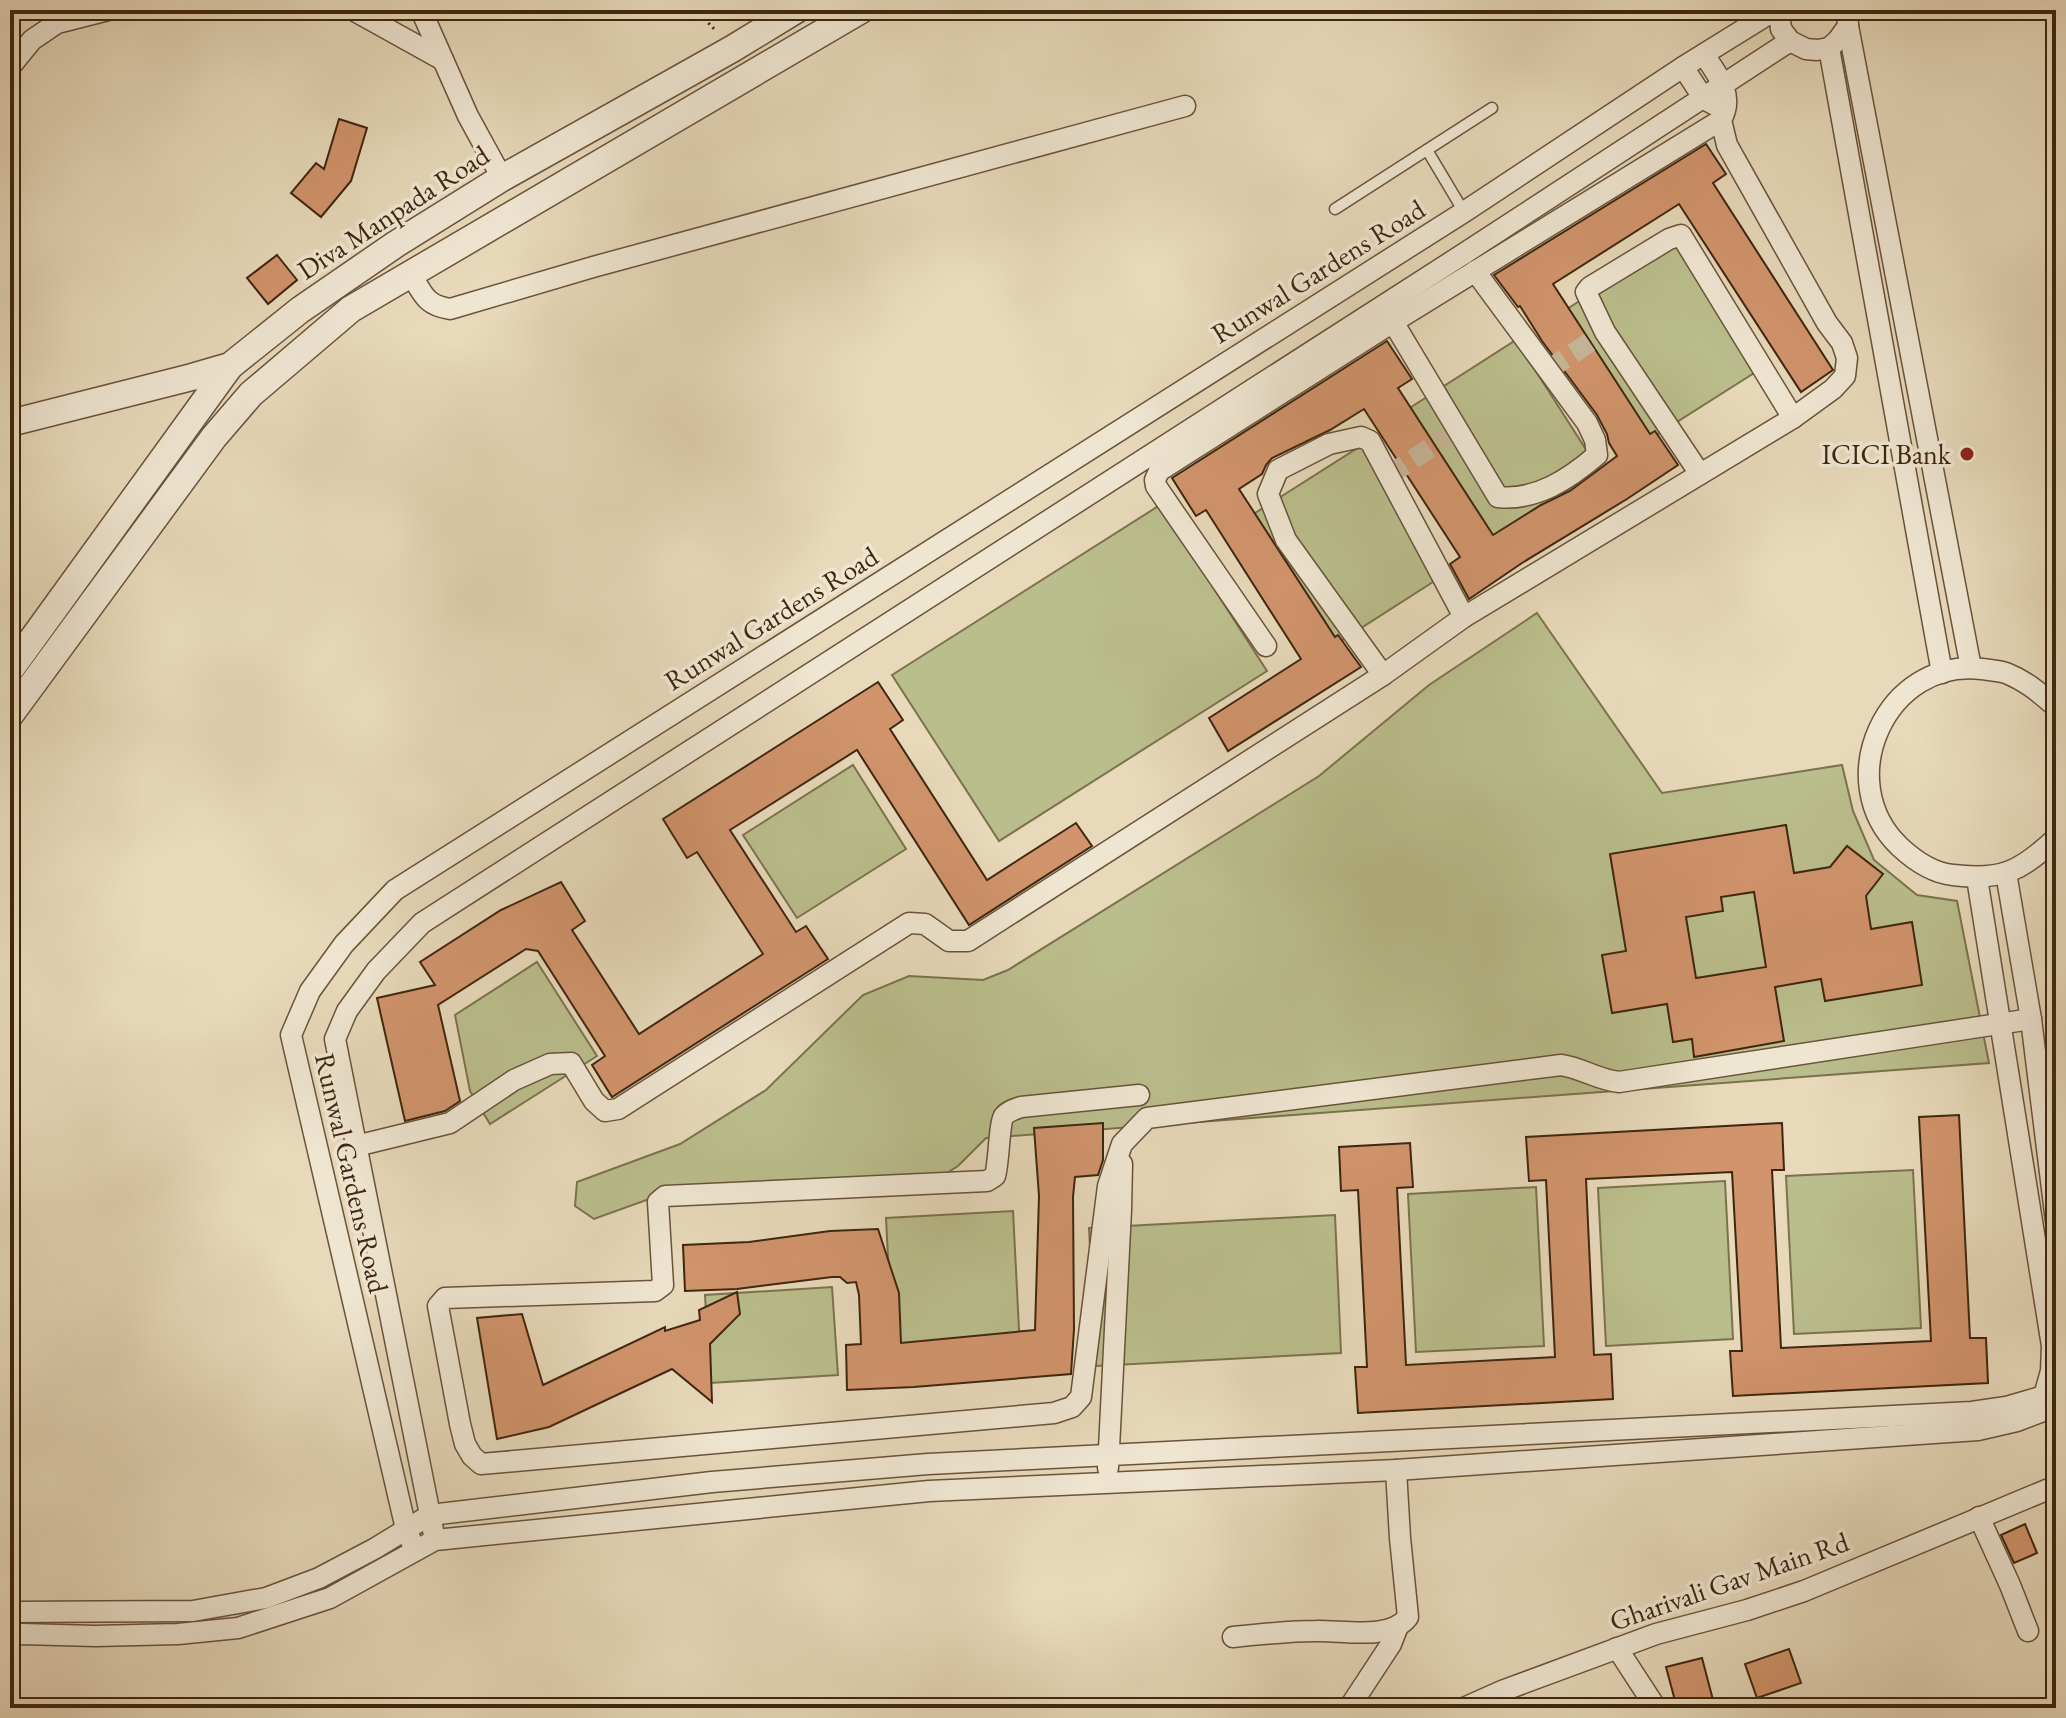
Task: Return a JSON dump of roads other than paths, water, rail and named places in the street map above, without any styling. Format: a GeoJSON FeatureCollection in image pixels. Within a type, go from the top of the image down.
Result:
{"type":"FeatureCollection","features":[{"type":"Feature","properties":{"kind":"street"},"geometry":{"type":"LineString","coordinates":[[10,67],[32,40],[57,23],[108,10]]}},
{"type":"Feature","properties":{"kind":"street"},"geometry":{"type":"LineString","coordinates":[[353,10],[443,60]]}},
{"type":"Feature","properties":{"kind":"street"},"geometry":{"type":"LineString","coordinates":[[421,10],[468,116],[502,178]]}},
{"type":"Feature","properties":{"kind":"street","name":"Diva Manpada Road"},"geometry":{"type":"LineString","coordinates":[[10,423],[230,366],[300,310],[396,244],[502,178],[796,10]]}},
{"type":"Feature","properties":{"kind":"street"},"geometry":{"type":"LineString","coordinates":[[10,715],[214,437],[257,390],[351,309],[861,10]]}},
{"type":"Feature","properties":{"kind":"street"},"geometry":{"type":"LineString","coordinates":[[1777,10],[1781,29],[1790,41],[1806,49],[1829,48],[1838,40],[1848,18]]}},
{"type":"Feature","properties":{"kind":"street","name":"Runwal Gardens Road"},"geometry":{"type":"LineString","coordinates":[[415,1550],[406,1529],[291,1035],[310,991],[344,944],[395,890],[1464,212],[1683,67],[1777,10]]}},
{"type":"Feature","properties":{"kind":"street"},"geometry":{"type":"LineString","coordinates":[[1848,18],[1971,668]]}},
{"type":"Feature","properties":{"kind":"street","name":"Runwal Gardens Road"},"geometry":{"type":"LineString","coordinates":[[435,1540],[335,1039],[347,1011],[376,971],[422,923],[1790,41]]}},
{"type":"Feature","properties":{"kind":"street"},"geometry":{"type":"LineString","coordinates":[[1829,48],[1942,673]]}},
{"type":"Feature","properties":{"kind":"street"},"geometry":{"type":"LineString","coordinates":[[356,1146],[450,1123],[514,1080],[550,1064],[571,1063],[594,1101],[605,1111],[618,1109],[909,923],[925,924],[949,941],[968,941],[1383,675],[1464,617],[1793,418],[1833,389],[1845,376],[1847,358],[1842,343],[1827,323],[1727,145],[1723,116],[1724,85],[1704,55]]}},
{"type":"Feature","properties":{"kind":"street"},"geometry":{"type":"LineString","coordinates":[[1683,67],[1704,99],[1723,116]]}},
{"type":"Feature","properties":{"kind":"street"},"geometry":{"type":"LineString","coordinates":[[411,274],[423,295],[435,306],[450,309],[1185,106]]}},
{"type":"Feature","properties":{"kind":"street"},"geometry":{"type":"LineString","coordinates":[[1266,646],[1156,486],[1159,471],[1723,116]]}},
{"type":"Feature","properties":{"kind":"street"},"geometry":{"type":"LineString","coordinates":[[1700,474],[1605,332],[1586,292],[1669,239],[1681,235],[1793,418]]}},
{"type":"Feature","properties":{"kind":"street"},"geometry":{"type":"LineString","coordinates":[[1393,322],[1498,497],[1511,499],[1533,495],[1573,475],[1597,455],[1595,440],[1587,423],[1475,271]]}},
{"type":"Feature","properties":{"kind":"street"},"geometry":{"type":"LineString","coordinates":[[10,670],[230,366],[257,390]]}},
{"type":"Feature","properties":{"kind":"street"},"geometry":{"type":"LineString","coordinates":[[1383,675],[1286,540],[1268,494],[1278,470],[1329,444],[1361,437],[1370,441],[1464,617]]}},
{"type":"Feature","properties":{"kind":"street"},"geometry":{"type":"LineString","coordinates":[[2056,707],[2032,686],[2003,672],[1971,668],[1942,673],[1912,688],[1888,712],[1873,741],[1868,774],[1874,807],[1889,837],[1914,860],[1944,874],[1977,878],[2006,873],[2035,858],[2056,838]]}},
{"type":"Feature","properties":{"kind":"street"},"geometry":{"type":"LineString","coordinates":[[2006,873],[2031,1019],[2056,1221]]}},
{"type":"Feature","properties":{"kind":"street"},"geometry":{"type":"LineString","coordinates":[[1977,878],[2052,1346],[2052,1402]]}},
{"type":"Feature","properties":{"kind":"street"},"geometry":{"type":"LineString","coordinates":[[1139,1095],[1021,1107],[1008,1112],[1002,1119],[995,1176],[987,1181],[665,1196],[658,1202],[663,1285],[655,1291],[445,1298],[438,1306],[465,1444],[481,1464],[1054,1413],[1072,1407],[1081,1397],[1108,1186],[1122,1144],[1147,1118],[1561,1065],[1577,1067],[1604,1081],[1619,1082],[2031,1019]]}},
{"type":"Feature","properties":{"kind":"street"},"geometry":{"type":"LineString","coordinates":[[1108,1483],[1122,1144]]}},
{"type":"Feature","properties":{"kind":"street"},"geometry":{"type":"LineString","coordinates":[[10,1612],[193,1611],[266,1598],[319,1578],[430,1515],[742,1480],[928,1464],[1972,1412],[2052,1402]]}},
{"type":"Feature","properties":{"kind":"street"},"geometry":{"type":"LineString","coordinates":[[10,1635],[178,1634],[238,1628],[330,1598],[435,1540],[929,1491],[1396,1470],[1978,1430],[2017,1421],[2052,1402]]}},
{"type":"Feature","properties":{"kind":"street"},"geometry":{"type":"LineString","coordinates":[[1349,1708],[1391,1644],[1398,1626],[1408,1617],[1396,1470]]}},
{"type":"Feature","properties":{"kind":"street","name":"Gharivali Gav Main Rd"},"geometry":{"type":"LineString","coordinates":[[1464,1708],[1656,1634],[1804,1591],[2056,1486]]}},
{"type":"Feature","properties":{"kind":"street"},"geometry":{"type":"LineString","coordinates":[[1979,1517],[2028,1631]]}},
{"type":"Feature","properties":{"kind":"street"},"geometry":{"type":"LineString","coordinates":[[1233,1637],[1320,1630],[1361,1633],[1398,1626]]}},
{"type":"Feature","properties":{"kind":"street"},"geometry":{"type":"LineString","coordinates":[[1617,1648],[1656,1708]]}},
{"type":"Feature","properties":{"kind":"lane"},"geometry":{"type":"LineString","coordinates":[[1335,209],[1492,108]]}},
{"type":"Feature","properties":{"kind":"lane"},"geometry":{"type":"LineString","coordinates":[[1427,150],[1464,212]]}},
{"type":"Feature","properties":{"kind":"tunnel"},"geometry":{"type":"LineString","coordinates":[[1548,370],[1605,332]]}},
{"type":"Feature","properties":{"kind":"tunnel"},"geometry":{"type":"LineString","coordinates":[[1388,476],[1457,430]]}},
{"type":"Feature","properties":{"kind":"place","name":"ICICI Bank"},"geometry":{"type":"Point","coordinates":[1967,454]}}]}
